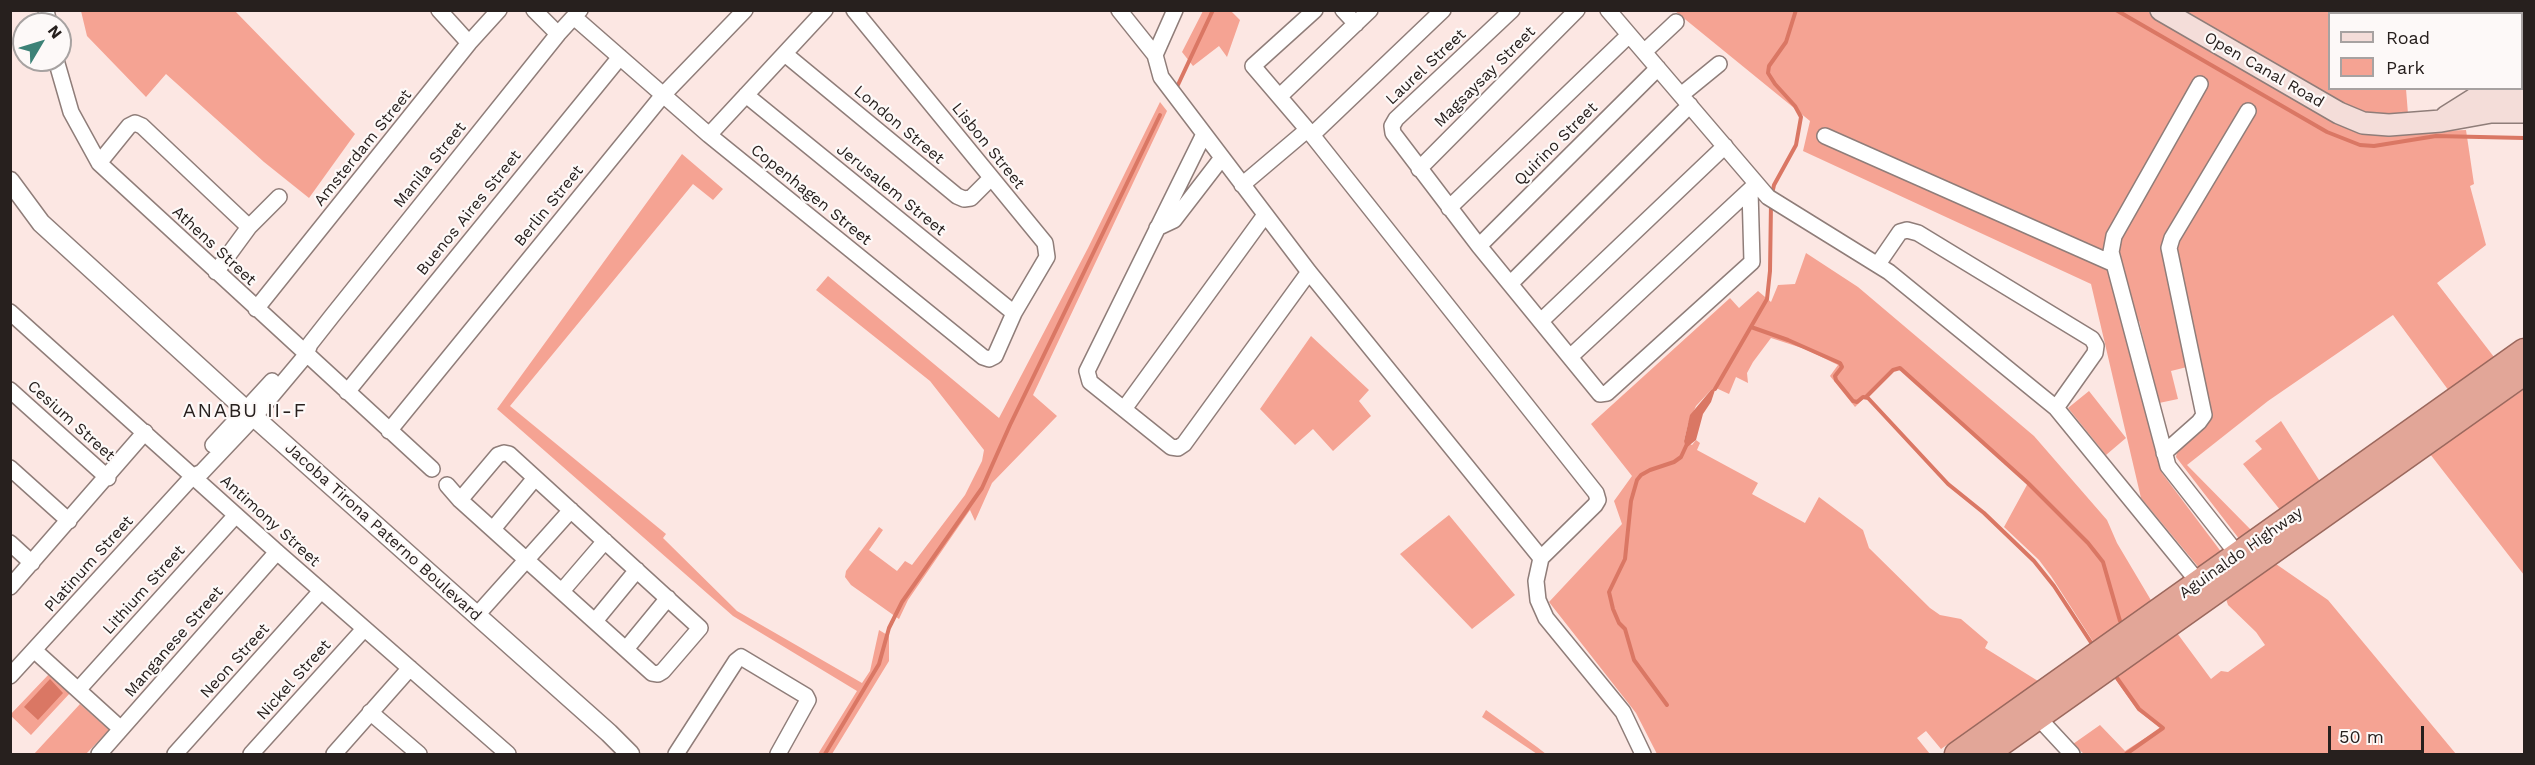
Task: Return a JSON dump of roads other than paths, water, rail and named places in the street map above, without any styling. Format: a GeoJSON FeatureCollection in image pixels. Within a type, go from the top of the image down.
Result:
{"type":"FeatureCollection","features":[{"type":"Feature","properties":{"kind":"highway","name":"Aguinaldo Highway"},"geometry":{"type":"LineString","coordinates":[[2204,590],[2238,555],[2524,351]]}},
{"type":"Feature","properties":{"kind":"highway","name":"Aguinaldo Highway"},"geometry":{"type":"LineString","coordinates":[[1957,754],[2032,711],[2204,590],[2524,373]]}},
{"type":"Feature","properties":{"kind":"highway","name":"Aguinaldo Highway"},"geometry":{"type":"LineString","coordinates":[[1986,754],[2032,711]]}},
{"type":"Feature","properties":{"kind":"main road","name":"Open Canal Road"},"geometry":{"type":"LineString","coordinates":[[2162,10],[2339,113],[2357,121],[2374,125],[2441,121]]}},
{"type":"Feature","properties":{"kind":"main road"},"geometry":{"type":"LineString","coordinates":[[2441,121],[2484,92],[2524,95]]}},
{"type":"Feature","properties":{"kind":"main road"},"geometry":{"type":"LineString","coordinates":[[2441,121],[2491,112],[2524,112]]}},
{"type":"Feature","properties":{"kind":"main road"},"geometry":{"type":"LineString","coordinates":[[2441,121],[2486,124],[2524,123]]}},
{"type":"Feature","properties":{"kind":"street"},"geometry":{"type":"LineString","coordinates":[[440,10],[469,43]]}},
{"type":"Feature","properties":{"kind":"street","name":"Amsterdam Street"},"geometry":{"type":"LineString","coordinates":[[256,309],[469,43],[500,10]]}},
{"type":"Feature","properties":{"kind":"street"},"geometry":{"type":"LineString","coordinates":[[534,10],[558,34]]}},
{"type":"Feature","properties":{"kind":"street","name":"Berlin Street"},"geometry":{"type":"LineString","coordinates":[[389,431],[663,95],[745,10]]}},
{"type":"Feature","properties":{"kind":"street"},"geometry":{"type":"LineString","coordinates":[[709,135],[825,10]]}},
{"type":"Feature","properties":{"kind":"street","name":"Lisbon Street"},"geometry":{"type":"LineString","coordinates":[[854,10],[1045,243],[1047,257],[1014,313]]}},
{"type":"Feature","properties":{"kind":"street"},"geometry":{"type":"LineString","coordinates":[[1119,10],[1155,55],[1161,77],[1203,136],[1309,272],[1541,558]]}},
{"type":"Feature","properties":{"kind":"street"},"geometry":{"type":"LineString","coordinates":[[1155,55],[1175,10]]}},
{"type":"Feature","properties":{"kind":"street"},"geometry":{"type":"LineString","coordinates":[[1315,10],[1253,66],[1310,133],[1596,493],[1599,500],[1595,505],[1541,558],[1536,581],[1541,609],[1623,712],[1643,754]]}},
{"type":"Feature","properties":{"kind":"street"},"geometry":{"type":"LineString","coordinates":[[1343,10],[1356,24]]}},
{"type":"Feature","properties":{"kind":"street"},"geometry":{"type":"LineString","coordinates":[[1280,96],[1370,10]]}},
{"type":"Feature","properties":{"kind":"street"},"geometry":{"type":"LineString","coordinates":[[1242,185],[1310,133],[1443,10]]}},
{"type":"Feature","properties":{"kind":"street","name":"Laurel Street"},"geometry":{"type":"LineString","coordinates":[[1419,169],[1393,133],[1392,126],[1512,10]]}},
{"type":"Feature","properties":{"kind":"street","name":"Magsaysay Street"},"geometry":{"type":"LineString","coordinates":[[1419,169],[1577,10]]}},
{"type":"Feature","properties":{"kind":"street"},"geometry":{"type":"LineString","coordinates":[[1608,10],[1725,146],[1753,187],[1878,264],[2056,408],[2204,590]]}},
{"type":"Feature","properties":{"kind":"street","name":"Manila Street"},"geometry":{"type":"LineString","coordinates":[[250,413],[305,350],[558,34],[577,14]]}},
{"type":"Feature","properties":{"kind":"street","name":"Copenhagen Street"},"geometry":{"type":"LineString","coordinates":[[577,14],[620,57],[709,135],[983,357],[989,359],[996,356],[1014,313]]}},
{"type":"Feature","properties":{"kind":"street"},"geometry":{"type":"LineString","coordinates":[[1644,52],[1676,22]]}},
{"type":"Feature","properties":{"kind":"street"},"geometry":{"type":"LineString","coordinates":[[1449,208],[1629,35]]}},
{"type":"Feature","properties":{"kind":"street","name":"London Street"},"geometry":{"type":"LineString","coordinates":[[785,54],[957,196],[964,199],[971,198],[991,178]]}},
{"type":"Feature","properties":{"kind":"street","name":"Buenos Aires Street"},"geometry":{"type":"LineString","coordinates":[[346,392],[620,57]]}},
{"type":"Feature","properties":{"kind":"street"},"geometry":{"type":"LineString","coordinates":[[1509,284],[1719,64]]}},
{"type":"Feature","properties":{"kind":"street","name":"Quirino Street"},"geometry":{"type":"LineString","coordinates":[[1479,246],[1658,68]]}},
{"type":"Feature","properties":{"kind":"street","name":"Athens Street"},"geometry":{"type":"LineString","coordinates":[[59,72],[71,112],[99,163],[432,469]]}},
{"type":"Feature","properties":{"kind":"street"},"geometry":{"type":"LineString","coordinates":[[2200,84],[2114,236],[2111,252],[2164,453],[2172,473],[2238,555]]}},
{"type":"Feature","properties":{"kind":"street","name":"Jerusalem Street"},"geometry":{"type":"LineString","coordinates":[[746,95],[1014,313]]}},
{"type":"Feature","properties":{"kind":"street"},"geometry":{"type":"LineString","coordinates":[[2164,453],[2204,415],[2169,248],[2172,238],[2248,111]]}},
{"type":"Feature","properties":{"kind":"street"},"geometry":{"type":"LineString","coordinates":[[99,163],[129,126],[135,123],[142,126],[249,227]]}},
{"type":"Feature","properties":{"kind":"street"},"geometry":{"type":"LineString","coordinates":[[1203,136],[1087,371],[1090,382],[1171,447],[1178,448],[1184,444],[1309,272]]}},
{"type":"Feature","properties":{"kind":"street"},"geometry":{"type":"LineString","coordinates":[[1825,136],[2114,264]]}},
{"type":"Feature","properties":{"kind":"street"},"geometry":{"type":"LineString","coordinates":[[1541,321],[1725,146]]}},
{"type":"Feature","properties":{"kind":"street"},"geometry":{"type":"LineString","coordinates":[[1157,228],[1173,220],[1221,159]]}},
{"type":"Feature","properties":{"kind":"street"},"geometry":{"type":"LineString","coordinates":[[1419,169],[1509,284],[1600,394],[1607,393],[1752,262],[1753,187]]}},
{"type":"Feature","properties":{"kind":"street","name":"Jacoba Tirona Paterno Boulevard"},"geometry":{"type":"LineString","coordinates":[[10,181],[41,223],[630,754]]}},
{"type":"Feature","properties":{"kind":"street"},"geometry":{"type":"LineString","coordinates":[[1570,357],[1753,187]]}},
{"type":"Feature","properties":{"kind":"street"},"geometry":{"type":"LineString","coordinates":[[216,272],[249,227],[279,197]]}},
{"type":"Feature","properties":{"kind":"street"},"geometry":{"type":"LineString","coordinates":[[1125,409],[1265,214]]}},
{"type":"Feature","properties":{"kind":"street"},"geometry":{"type":"LineString","coordinates":[[1878,264],[1898,235],[1903,231],[1912,231],[2092,339],[2096,346],[2095,353],[2056,408]]}},
{"type":"Feature","properties":{"kind":"street","name":"Antimony Street"},"geometry":{"type":"LineString","coordinates":[[10,312],[277,552],[507,754]]}},
{"type":"Feature","properties":{"kind":"street","name":"Cesium Street"},"geometry":{"type":"LineString","coordinates":[[10,390],[108,478]]}},
{"type":"Feature","properties":{"kind":"street","name":"Platinum Street"},"geometry":{"type":"LineString","coordinates":[[10,676],[193,476],[202,472],[250,413]]}},
{"type":"Feature","properties":{"kind":"street"},"geometry":{"type":"LineString","coordinates":[[10,587],[146,432]]}},
{"type":"Feature","properties":{"kind":"street"},"geometry":{"type":"LineString","coordinates":[[447,485],[460,500],[652,673],[658,674],[699,630],[700,625],[509,454],[498,455],[460,500]]}},
{"type":"Feature","properties":{"kind":"street"},"geometry":{"type":"LineString","coordinates":[[10,468],[69,521]]}},
{"type":"Feature","properties":{"kind":"street"},"geometry":{"type":"LineString","coordinates":[[493,529],[535,478]]}},
{"type":"Feature","properties":{"kind":"street"},"geometry":{"type":"LineString","coordinates":[[477,615],[571,510]]}},
{"type":"Feature","properties":{"kind":"street","name":"Lithium Street"},"geometry":{"type":"LineString","coordinates":[[78,690],[236,515]]}},
{"type":"Feature","properties":{"kind":"street"},"geometry":{"type":"LineString","coordinates":[[562,591],[605,541]]}},
{"type":"Feature","properties":{"kind":"street"},"geometry":{"type":"LineString","coordinates":[[10,543],[32,563]]}},
{"type":"Feature","properties":{"kind":"street","name":"Manganese Street"},"geometry":{"type":"LineString","coordinates":[[99,754],[277,552]]}},
{"type":"Feature","properties":{"kind":"street"},"geometry":{"type":"LineString","coordinates":[[595,621],[637,570]]}},
{"type":"Feature","properties":{"kind":"street","name":"Neon Street"},"geometry":{"type":"LineString","coordinates":[[175,754],[321,591]]}},
{"type":"Feature","properties":{"kind":"street"},"geometry":{"type":"LineString","coordinates":[[626,649],[668,598]]}},
{"type":"Feature","properties":{"kind":"street","name":"Nickel Street"},"geometry":{"type":"LineString","coordinates":[[251,754],[364,629]]}},
{"type":"Feature","properties":{"kind":"street"},"geometry":{"type":"LineString","coordinates":[[34,650],[121,729]]}},
{"type":"Feature","properties":{"kind":"street"},"geometry":{"type":"LineString","coordinates":[[676,754],[741,657],[806,696],[808,700],[778,754]]}},
{"type":"Feature","properties":{"kind":"street"},"geometry":{"type":"LineString","coordinates":[[334,754],[410,668]]}},
{"type":"Feature","properties":{"kind":"street"},"geometry":{"type":"LineString","coordinates":[[2032,711],[2072,754]]}},
{"type":"Feature","properties":{"kind":"street"},"geometry":{"type":"LineString","coordinates":[[370,712],[419,754]]}},
{"type":"Feature","properties":{"kind":"waterway"},"geometry":{"type":"LineString","coordinates":[[1176,89],[1213,10]]}},
{"type":"Feature","properties":{"kind":"waterway"},"geometry":{"type":"LineString","coordinates":[[1772,194],[1774,185],[1796,145],[1801,117],[1795,106],[1768,73],[1769,66],[1786,42],[1796,10]]}},
{"type":"Feature","properties":{"kind":"waterway"},"geometry":{"type":"LineString","coordinates":[[2116,10],[2327,132],[2360,145],[2374,146],[2436,136],[2524,138]]}},
{"type":"Feature","properties":{"kind":"waterway"},"geometry":{"type":"LineString","coordinates":[[825,754],[879,664],[889,628],[902,602],[982,488],[1010,425],[1160,115]]}},
{"type":"Feature","properties":{"kind":"waterway"},"geometry":{"type":"LineString","coordinates":[[1715,389],[1767,299],[1770,271],[1771,204]]}},
{"type":"Feature","properties":{"kind":"waterway"},"geometry":{"type":"LineString","coordinates":[[1751,327],[1788,340],[1840,363],[1842,367],[1835,376],[1836,380],[1853,401],[1857,402],[1863,397],[1868,398],[1948,484],[1984,513],[2034,561],[2054,586],[2092,644]]}},
{"type":"Feature","properties":{"kind":"waterway"},"geometry":{"type":"LineString","coordinates":[[1866,397],[1893,370],[1900,368],[2028,483],[2088,543],[2103,562],[2120,621]]}},
{"type":"Feature","properties":{"kind":"waterway"},"geometry":{"type":"LineString","coordinates":[[1667,705],[1634,660],[1625,629],[1619,623],[1609,592],[1625,559],[1631,501],[1637,480],[1650,470],[1674,462],[1681,457],[1687,444]]}},
{"type":"Feature","properties":{"kind":"waterway"},"geometry":{"type":"LineString","coordinates":[[2117,678],[2139,709],[2163,728],[2126,754]]}},
{"type":"Feature","properties":{"kind":"district","name":"ANABU II-F"},"geometry":{"type":"Point","coordinates":[245,411]}}]}
